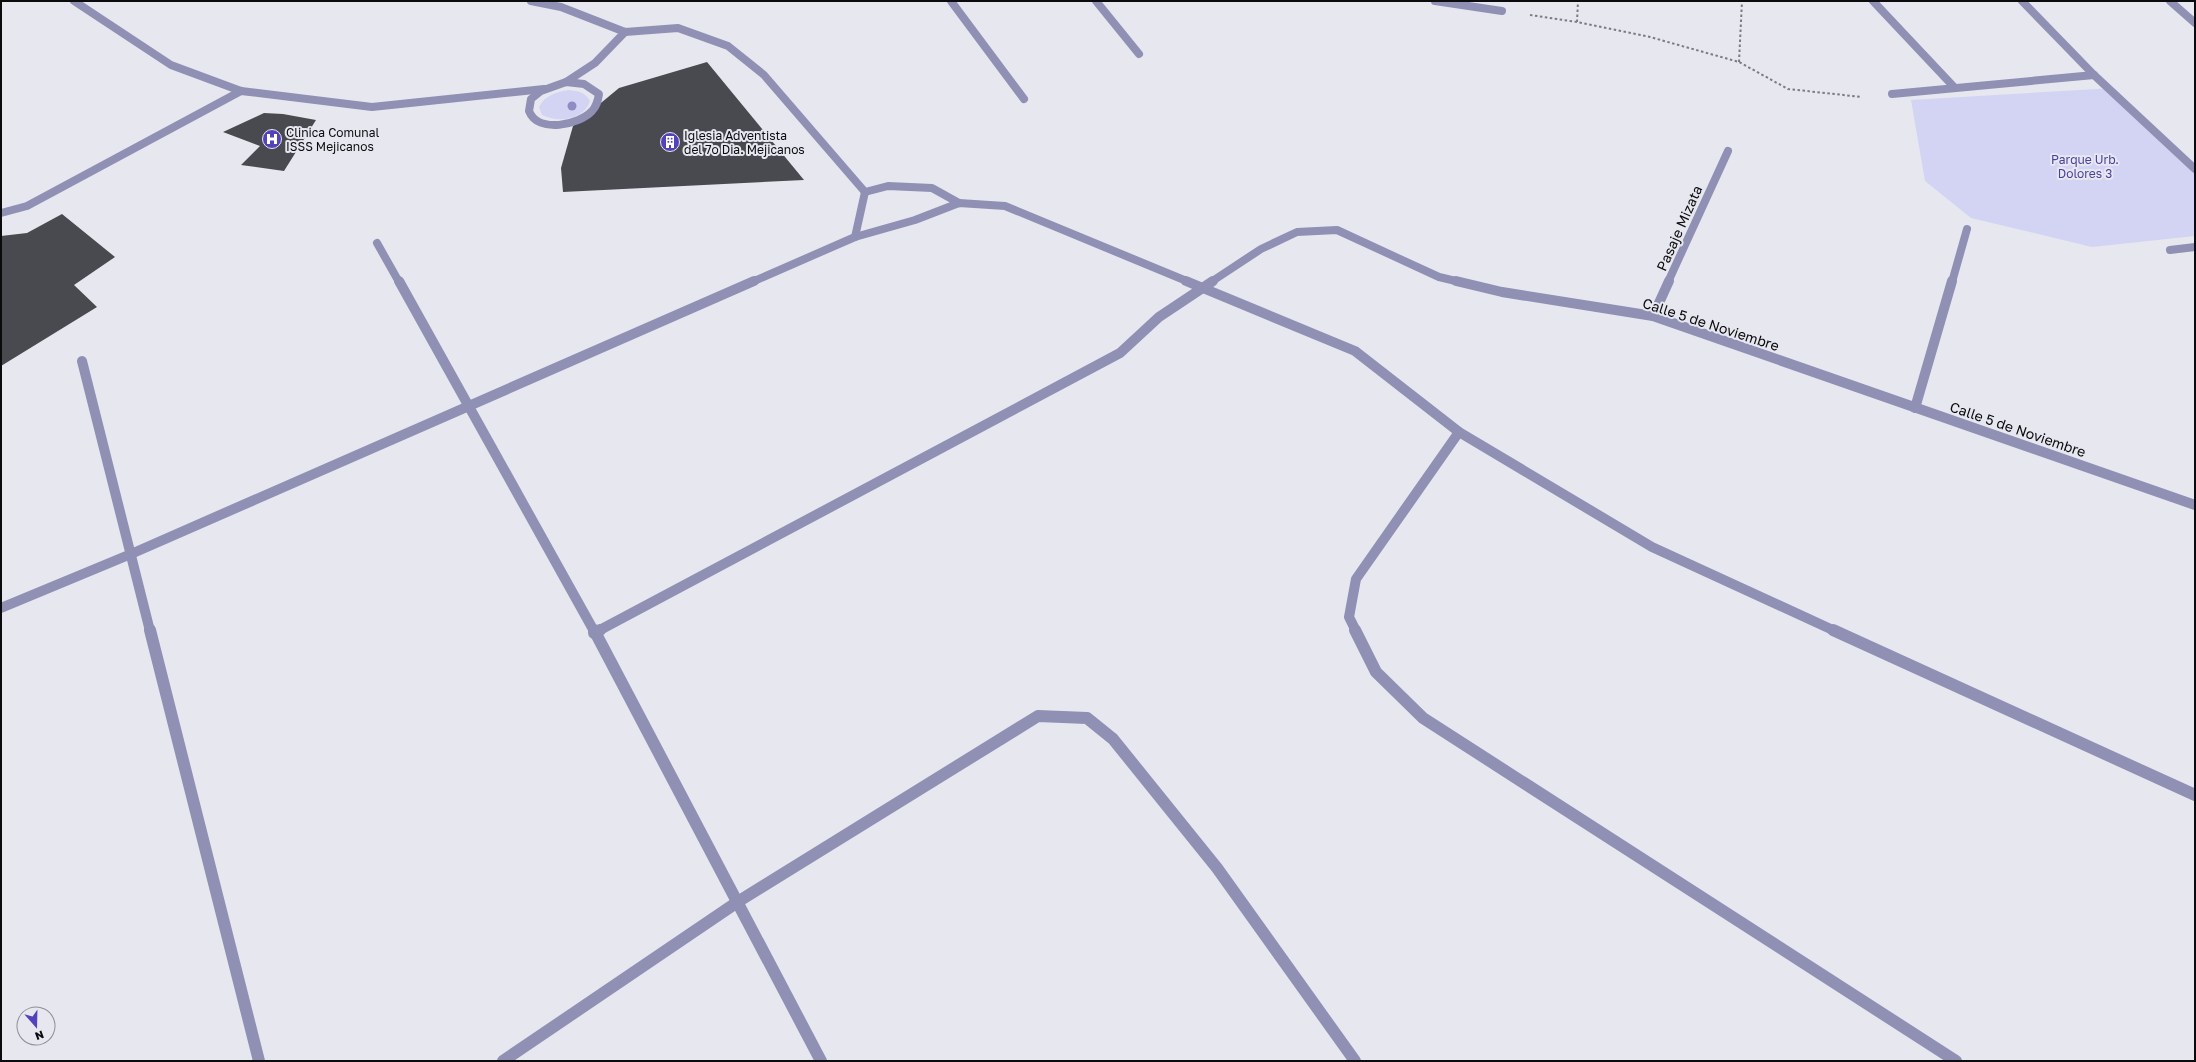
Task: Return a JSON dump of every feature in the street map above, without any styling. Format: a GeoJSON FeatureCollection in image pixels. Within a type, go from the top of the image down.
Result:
{"type":"FeatureCollection","features":[{"type":"Feature","properties":{"kind":"street"},"geometry":{"type":"LineString","coordinates":[[74,1],[171,65],[241,91],[372,107],[544,89],[566,82],[595,63],[625,32]]}},
{"type":"Feature","properties":{"kind":"street"},"geometry":{"type":"LineString","coordinates":[[531,1],[561,8],[625,32],[678,28],[728,46],[764,75],[865,192]]}},
{"type":"Feature","properties":{"kind":"street"},"geometry":{"type":"LineString","coordinates":[[951,1],[1024,99]]}},
{"type":"Feature","properties":{"kind":"street"},"geometry":{"type":"LineString","coordinates":[[1096,1],[1139,54]]}},
{"type":"Feature","properties":{"kind":"street"},"geometry":{"type":"LineString","coordinates":[[1435,1],[1502,11]]}},
{"type":"Feature","properties":{"kind":"street"},"geometry":{"type":"LineString","coordinates":[[1873,1],[1954,87]]}},
{"type":"Feature","properties":{"kind":"street"},"geometry":{"type":"LineString","coordinates":[[2022,1],[2094,76],[2195,169]]}},
{"type":"Feature","properties":{"kind":"street"},"geometry":{"type":"LineString","coordinates":[[2170,1],[2195,23]]}},
{"type":"Feature","properties":{"kind":"street"},"geometry":{"type":"LineString","coordinates":[[1892,94],[1954,87],[2094,76]]}},
{"type":"Feature","properties":{"kind":"street"},"geometry":{"type":"LineString","coordinates":[[544,89],[530,102],[528,109],[530,115],[536,120],[546,123],[568,123],[590,114],[596,107],[599,94],[588,84],[566,82]]}},
{"type":"Feature","properties":{"kind":"street"},"geometry":{"type":"LineString","coordinates":[[1,214],[27,206],[241,91]]}},
{"type":"Feature","properties":{"kind":"street","name":"Pasaje Mizata"},"geometry":{"type":"LineString","coordinates":[[1653,316],[1728,151]]}},
{"type":"Feature","properties":{"kind":"street"},"geometry":{"type":"LineString","coordinates":[[865,192],[888,186],[932,188],[959,203]]}},
{"type":"Feature","properties":{"kind":"street"},"geometry":{"type":"LineString","coordinates":[[855,237],[865,192]]}},
{"type":"Feature","properties":{"kind":"street"},"geometry":{"type":"LineString","coordinates":[[1,608],[131,554],[470,403],[855,237],[915,220],[959,203],[1005,206],[1201,289],[1355,351],[1459,432],[1652,547],[2195,795]]}},
{"type":"Feature","properties":{"kind":"street"},"geometry":{"type":"LineString","coordinates":[[1915,408],[1967,229]]}},
{"type":"Feature","properties":{"kind":"street","name":"Calle 5 de Noviembre"},"geometry":{"type":"LineString","coordinates":[[594,633],[1120,353],[1159,316],[1261,249],[1297,232],[1337,230],[1439,277],[1502,292],[1653,316],[2195,505]]}},
{"type":"Feature","properties":{"kind":"street"},"geometry":{"type":"LineString","coordinates":[[377,243],[470,403],[739,901],[821,1061]]}},
{"type":"Feature","properties":{"kind":"street"},"geometry":{"type":"LineString","coordinates":[[2170,250],[2195,247]]}},
{"type":"Feature","properties":{"kind":"street"},"geometry":{"type":"LineString","coordinates":[[82,360],[259,1061]]}},
{"type":"Feature","properties":{"kind":"street"},"geometry":{"type":"LineString","coordinates":[[1459,432],[1356,579],[1349,617],[1376,672],[1423,718],[1956,1061]]}},
{"type":"Feature","properties":{"kind":"street"},"geometry":{"type":"LineString","coordinates":[[503,1061],[739,901],[1038,716],[1087,718],[1113,739],[1217,868],[1355,1061]]}},
{"type":"Feature","properties":{"kind":"path"},"geometry":{"type":"LineString","coordinates":[[1577,22],[1578,1]]}},
{"type":"Feature","properties":{"kind":"path"},"geometry":{"type":"LineString","coordinates":[[1739,62],[1742,1]]}},
{"type":"Feature","properties":{"kind":"path"},"geometry":{"type":"LineString","coordinates":[[1502,11],[1577,22],[1650,37],[1739,62],[1788,89],[1854,97],[1892,94]]}},
{"type":"Feature","properties":{"kind":"green space","name":"Parque Urb. Dolores 3"},"geometry":{"type":"Polygon","coordinates":[[[2114,88],[2195,167],[2195,236],[2092,247],[1971,218],[1925,181],[1911,100],[2114,88]]]}},
{"type":"Feature","properties":{"kind":"green space"},"geometry":{"type":"Polygon","coordinates":[[[569,90],[581,92],[590,101],[582,112],[576,116],[563,119],[555,119],[542,115],[539,107],[548,97],[556,93],[569,90]]]}},
{"type":"Feature","properties":{"kind":"building","name":"Iglesia Adventista del 7o Dia. Mejicanos"},"geometry":{"type":"Polygon","coordinates":[[[707,62],[804,180],[563,192],[561,168],[573,126],[619,88],[707,62]]]}},
{"type":"Feature","properties":{"kind":"building","name":"Clinica Comunal ISSS Mejicanos"},"geometry":{"type":"Polygon","coordinates":[[[264,113],[283,114],[316,120],[284,171],[241,165],[260,146],[223,132],[264,113]]]}},
{"type":"Feature","properties":{"kind":"building"},"geometry":{"type":"Polygon","coordinates":[[[62,214],[115,257],[74,285],[97,307],[1,366],[1,236],[27,233],[62,214]]]}},
{"type":"Feature","properties":{"kind":"place","name":"Clinica Comunal ISSS Mejicanos"},"geometry":{"type":"Point","coordinates":[272,139]}},
{"type":"Feature","properties":{"kind":"place","name":"Iglesia Adventista del 7o Dia. Mejicanos"},"geometry":{"type":"Point","coordinates":[670,142]}}]}
